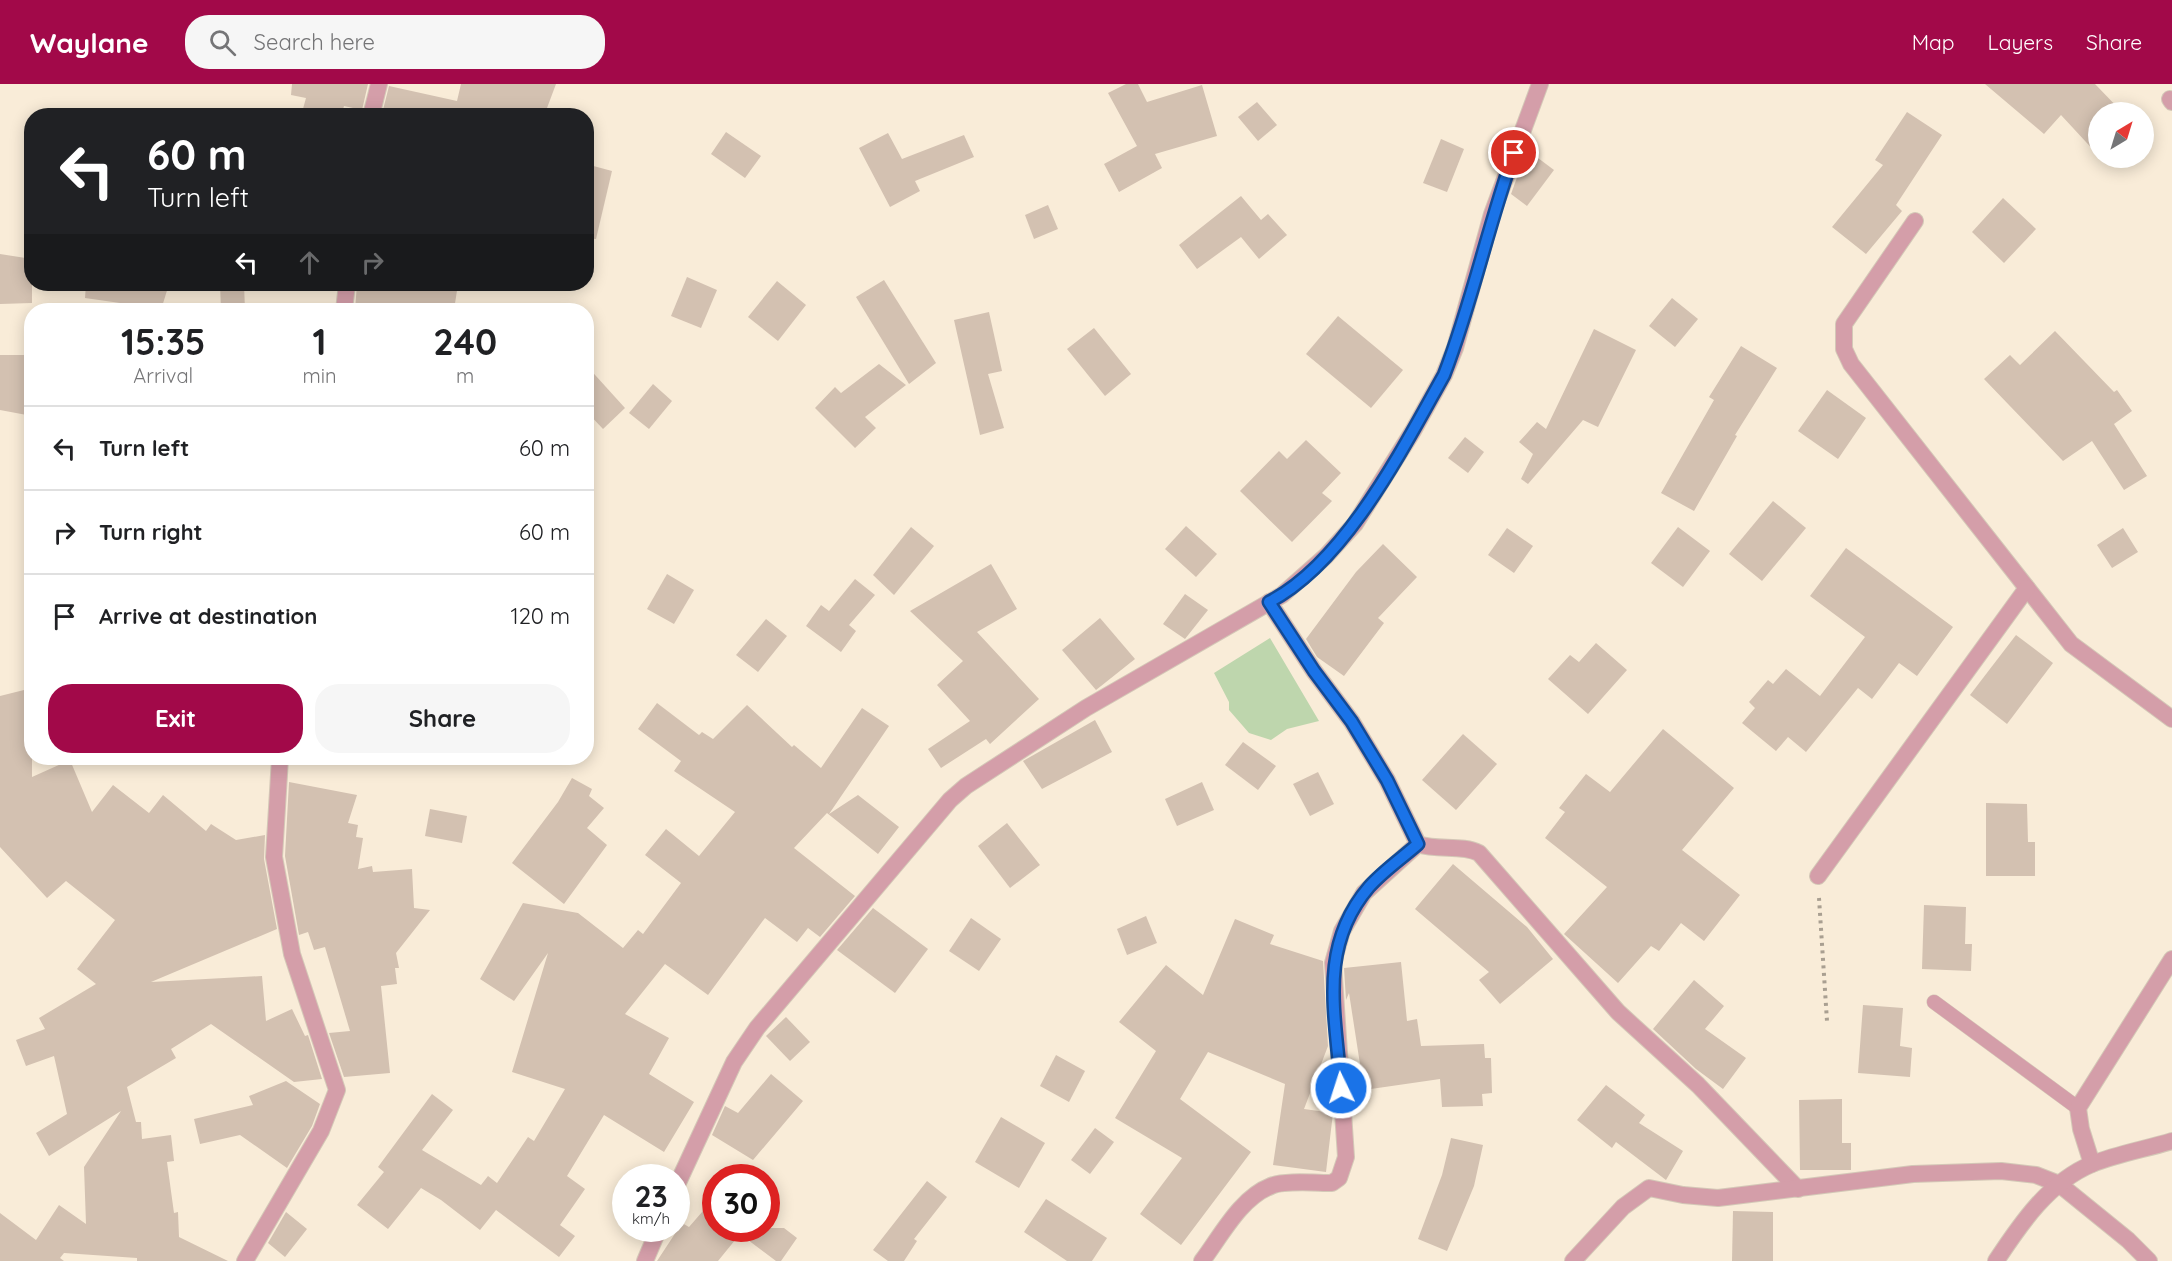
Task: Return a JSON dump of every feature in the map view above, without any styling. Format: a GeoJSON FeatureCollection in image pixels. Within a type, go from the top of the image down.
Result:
{"type":"FeatureCollection","features":[{"type":"Feature","properties":{"kind":"street"},"geometry":{"type":"LineString","coordinates":[[373,108],[379,84]]}},
{"type":"Feature","properties":{"kind":"street"},"geometry":{"type":"LineString","coordinates":[[687,1164],[734,1062],[757,1028],[950,800],[966,786],[1086,708],[1282,595],[1355,524],[1444,375],[1455,348],[1492,214],[1540,84]]}},
{"type":"Feature","properties":{"kind":"street"},"geometry":{"type":"LineString","coordinates":[[1915,221],[1844,324],[1844,349],[1851,364],[2071,644],[2172,719]]}},
{"type":"Feature","properties":{"kind":"street"},"geometry":{"type":"LineString","coordinates":[[1818,876],[2027,588]]}},
{"type":"Feature","properties":{"kind":"street"},"geometry":{"type":"LineString","coordinates":[[1269,602],[1314,671],[1352,722],[1387,780],[1418,844],[1433,849],[1458,848],[1479,853],[1618,1012],[1698,1085],[1798,1189]]}},
{"type":"Feature","properties":{"kind":"street"},"geometry":{"type":"LineString","coordinates":[[245,1261],[321,1131],[337,1090],[292,954],[274,857],[280,765]]}},
{"type":"Feature","properties":{"kind":"street"},"geometry":{"type":"LineString","coordinates":[[1202,1261],[1248,1201],[1273,1185],[1332,1183],[1339,1178],[1346,1157],[1333,963],[1342,931],[1364,894],[1418,844]]}},
{"type":"Feature","properties":{"kind":"street"},"geometry":{"type":"LineString","coordinates":[[2092,1164],[2081,1129],[2078,1108],[2172,959]]}},
{"type":"Feature","properties":{"kind":"street"},"geometry":{"type":"LineString","coordinates":[[1996,1261],[2025,1218],[2059,1184],[2092,1164],[2172,1142]]}},
{"type":"Feature","properties":{"kind":"street"},"geometry":{"type":"LineString","coordinates":[[1573,1261],[1623,1207],[1649,1188],[1683,1195],[1718,1198],[1913,1174],[2001,1171],[2036,1175],[2059,1184],[2128,1240],[2149,1261]]}},
{"type":"Feature","properties":{"kind":"street"},"geometry":{"type":"LineString","coordinates":[[645,1261],[653,1242]]}},
{"type":"Feature","properties":{"kind":"lane"},"geometry":{"type":"LineString","coordinates":[[1934,1002],[2078,1108]]}},
{"type":"Feature","properties":{"kind":"path"},"geometry":{"type":"LineString","coordinates":[[1818,876],[1827,1021]]}},
{"type":"Feature","properties":{"kind":"green space"},"geometry":{"type":"Polygon","coordinates":[[[1270,638],[1319,721],[1287,729],[1271,740],[1249,733],[1229,710],[1229,702],[1214,673],[1270,638]]]}},
{"type":"Feature","properties":{"kind":"building"},"geometry":{"type":"Polygon","coordinates":[[[292,84],[368,84],[362,108],[344,106],[343,108],[303,108],[306,98],[291,95],[292,84]]]}},
{"type":"Feature","properties":{"kind":"building"},"geometry":{"type":"Polygon","coordinates":[[[461,84],[556,84],[547,108],[384,108],[389,86],[457,101],[461,84]]]}},
{"type":"Feature","properties":{"kind":"building"},"geometry":{"type":"Polygon","coordinates":[[[1126,84],[1138,84],[1147,102],[1202,85],[1217,136],[1155,154],[1162,168],[1119,192],[1104,164],[1137,146],[1108,93],[1126,84]]]}},
{"type":"Feature","properties":{"kind":"building"},"geometry":{"type":"Polygon","coordinates":[[[1985,84],[2095,84],[2112,102],[2088,102],[2088,144],[2061,115],[2044,134],[1985,84]]]}},
{"type":"Feature","properties":{"kind":"building"},"geometry":{"type":"Polygon","coordinates":[[[1257,102],[1277,125],[1258,141],[1238,117],[1257,102]]]}},
{"type":"Feature","properties":{"kind":"building"},"geometry":{"type":"Polygon","coordinates":[[[1907,112],[1942,135],[1896,205],[1902,211],[1866,254],[1832,227],[1883,165],[1875,160],[1907,112]]]}},
{"type":"Feature","properties":{"kind":"building"},"geometry":{"type":"Polygon","coordinates":[[[726,132],[761,156],[745,178],[711,154],[726,132]]]}},
{"type":"Feature","properties":{"kind":"building"},"geometry":{"type":"Polygon","coordinates":[[[888,133],[902,159],[964,135],[974,157],[915,181],[920,191],[890,207],[859,148],[888,133]]]}},
{"type":"Feature","properties":{"kind":"building"},"geometry":{"type":"Polygon","coordinates":[[[1441,139],[1464,149],[1447,192],[1423,183],[1441,139]]]}},
{"type":"Feature","properties":{"kind":"building"},"geometry":{"type":"Polygon","coordinates":[[[1530,152],[1554,170],[1527,206],[1511,194],[1523,161],[1530,152]]]}},
{"type":"Feature","properties":{"kind":"building"},"geometry":{"type":"Polygon","coordinates":[[[594,166],[612,171],[596,239],[594,239],[594,166]]]}},
{"type":"Feature","properties":{"kind":"building"},"geometry":{"type":"Polygon","coordinates":[[[1241,196],[1261,220],[1268,214],[1287,235],[1259,259],[1241,237],[1197,269],[1179,245],[1241,196]]]}},
{"type":"Feature","properties":{"kind":"building"},"geometry":{"type":"Polygon","coordinates":[[[2003,198],[2036,229],[2004,263],[1972,232],[2003,198]]]}},
{"type":"Feature","properties":{"kind":"building"},"geometry":{"type":"Polygon","coordinates":[[[1048,205],[1058,229],[1034,239],[1025,215],[1048,205]]]}},
{"type":"Feature","properties":{"kind":"building"},"geometry":{"type":"Polygon","coordinates":[[[0,254],[24,258],[24,291],[32,291],[32,303],[0,304],[0,254]]]}},
{"type":"Feature","properties":{"kind":"building"},"geometry":{"type":"Polygon","coordinates":[[[687,277],[717,290],[701,328],[671,316],[687,277]]]}},
{"type":"Feature","properties":{"kind":"building"},"geometry":{"type":"Polygon","coordinates":[[[884,280],[936,363],[909,384],[856,297],[884,280]]]}},
{"type":"Feature","properties":{"kind":"building"},"geometry":{"type":"Polygon","coordinates":[[[777,281],[806,305],[778,341],[748,317],[777,281]]]}},
{"type":"Feature","properties":{"kind":"building"},"geometry":{"type":"Polygon","coordinates":[[[86,291],[167,291],[163,303],[120,303],[85,298],[86,291]]]}},
{"type":"Feature","properties":{"kind":"building"},"geometry":{"type":"Polygon","coordinates":[[[220,291],[244,291],[245,303],[221,303],[220,291]]]}},
{"type":"Feature","properties":{"kind":"building"},"geometry":{"type":"Polygon","coordinates":[[[356,291],[457,291],[455,303],[356,303],[356,291]]]}},
{"type":"Feature","properties":{"kind":"building"},"geometry":{"type":"Polygon","coordinates":[[[1672,298],[1698,319],[1675,347],[1649,326],[1672,298]]]}},
{"type":"Feature","properties":{"kind":"building"},"geometry":{"type":"Polygon","coordinates":[[[989,312],[1002,371],[988,374],[1004,428],[980,435],[954,320],[989,312]]]}},
{"type":"Feature","properties":{"kind":"building"},"geometry":{"type":"Polygon","coordinates":[[[1338,316],[1403,370],[1371,408],[1306,354],[1338,316]]]}},
{"type":"Feature","properties":{"kind":"building"},"geometry":{"type":"Polygon","coordinates":[[[1094,328],[1131,374],[1105,396],[1067,349],[1094,328]]]}},
{"type":"Feature","properties":{"kind":"building"},"geometry":{"type":"Polygon","coordinates":[[[1594,329],[1636,350],[1598,427],[1583,420],[1528,484],[1521,479],[1533,454],[1519,442],[1537,422],[1546,429],[1594,329]]]}},
{"type":"Feature","properties":{"kind":"building"},"geometry":{"type":"Polygon","coordinates":[[[2055,331],[2114,392],[2117,390],[2132,411],[2114,424],[2147,476],[2124,490],[2092,441],[2063,461],[1984,379],[2010,355],[2020,365],[2055,331]]]}},
{"type":"Feature","properties":{"kind":"building"},"geometry":{"type":"Polygon","coordinates":[[[1741,346],[1777,368],[1735,435],[1737,436],[1694,511],[1661,493],[1714,400],[1709,397],[1741,346]]]}},
{"type":"Feature","properties":{"kind":"building"},"geometry":{"type":"Polygon","coordinates":[[[0,355],[24,355],[24,414],[0,410],[0,355]]]}},
{"type":"Feature","properties":{"kind":"building"},"geometry":{"type":"Polygon","coordinates":[[[879,364],[906,385],[865,417],[876,428],[855,448],[815,408],[835,387],[841,393],[879,364]]]}},
{"type":"Feature","properties":{"kind":"building"},"geometry":{"type":"Polygon","coordinates":[[[594,374],[625,408],[603,429],[594,419],[594,374]]]}},
{"type":"Feature","properties":{"kind":"building"},"geometry":{"type":"Polygon","coordinates":[[[653,384],[672,401],[649,429],[629,413],[653,384]]]}},
{"type":"Feature","properties":{"kind":"building"},"geometry":{"type":"Polygon","coordinates":[[[1827,390],[1866,418],[1838,459],[1798,431],[1827,390]]]}},
{"type":"Feature","properties":{"kind":"building"},"geometry":{"type":"Polygon","coordinates":[[[1465,437],[1484,452],[1468,473],[1448,458],[1465,437]]]}},
{"type":"Feature","properties":{"kind":"building"},"geometry":{"type":"Polygon","coordinates":[[[1306,440],[1341,473],[1322,493],[1332,501],[1292,542],[1240,491],[1279,451],[1287,459],[1306,440]]]}},
{"type":"Feature","properties":{"kind":"building"},"geometry":{"type":"Polygon","coordinates":[[[1773,501],[1806,528],[1762,581],[1729,554],[1773,501]]]}},
{"type":"Feature","properties":{"kind":"building"},"geometry":{"type":"Polygon","coordinates":[[[1186,526],[1217,554],[1196,577],[1165,549],[1186,526]]]}},
{"type":"Feature","properties":{"kind":"building"},"geometry":{"type":"Polygon","coordinates":[[[911,527],[934,546],[894,595],[873,575],[911,527]]]}},
{"type":"Feature","properties":{"kind":"building"},"geometry":{"type":"Polygon","coordinates":[[[1678,527],[1710,551],[1683,587],[1651,563],[1678,527]]]}},
{"type":"Feature","properties":{"kind":"building"},"geometry":{"type":"Polygon","coordinates":[[[1507,528],[1533,546],[1514,573],[1488,555],[1507,528]]]}},
{"type":"Feature","properties":{"kind":"building"},"geometry":{"type":"Polygon","coordinates":[[[2123,528],[2138,552],[2112,568],[2097,545],[2123,528]]]}},
{"type":"Feature","properties":{"kind":"building"},"geometry":{"type":"Polygon","coordinates":[[[1383,544],[1417,577],[1378,618],[1384,623],[1344,676],[1317,657],[1306,639],[1356,572],[1383,544]]]}},
{"type":"Feature","properties":{"kind":"building"},"geometry":{"type":"Polygon","coordinates":[[[1846,548],[1953,627],[1917,676],[1899,663],[1872,699],[1858,688],[1806,752],[1788,737],[1776,751],[1742,723],[1755,708],[1749,702],[1768,680],[1773,684],[1786,669],[1820,696],[1865,637],[1810,596],[1846,548]]]}},
{"type":"Feature","properties":{"kind":"building"},"geometry":{"type":"Polygon","coordinates":[[[991,564],[1017,609],[977,632],[1039,699],[990,744],[986,739],[941,768],[928,749],[970,721],[937,685],[963,661],[910,611],[991,564]]]}},
{"type":"Feature","properties":{"kind":"building"},"geometry":{"type":"Polygon","coordinates":[[[667,574],[694,590],[674,624],[647,609],[667,574]]]}},
{"type":"Feature","properties":{"kind":"building"},"geometry":{"type":"Polygon","coordinates":[[[855,579],[875,595],[849,625],[856,631],[841,652],[806,626],[821,605],[829,611],[855,579]]]}},
{"type":"Feature","properties":{"kind":"building"},"geometry":{"type":"Polygon","coordinates":[[[1185,594],[1208,610],[1185,639],[1163,624],[1185,594]]]}},
{"type":"Feature","properties":{"kind":"building"},"geometry":{"type":"Polygon","coordinates":[[[1100,618],[1135,659],[1096,690],[1062,650],[1100,618]]]}},
{"type":"Feature","properties":{"kind":"building"},"geometry":{"type":"Polygon","coordinates":[[[766,619],[787,636],[758,672],[736,655],[766,619]]]}},
{"type":"Feature","properties":{"kind":"building"},"geometry":{"type":"Polygon","coordinates":[[[2016,635],[2053,663],[2007,724],[1970,695],[2016,635]]]}},
{"type":"Feature","properties":{"kind":"building"},"geometry":{"type":"Polygon","coordinates":[[[1596,643],[1627,670],[1588,714],[1548,679],[1570,655],[1579,662],[1596,643]]]}},
{"type":"Feature","properties":{"kind":"building"},"geometry":{"type":"Polygon","coordinates":[[[24,690],[24,765],[32,765],[32,777],[59,765],[72,765],[92,812],[113,785],[149,813],[163,795],[206,831],[211,824],[236,840],[265,835],[264,859],[277,929],[151,982],[262,976],[266,1021],[292,1009],[305,1036],[308,1035],[322,1079],[294,1082],[211,1024],[171,1049],[176,1058],[127,1087],[136,1122],[141,1122],[142,1139],[171,1135],[174,1161],[167,1162],[174,1213],[178,1212],[179,1237],[228,1261],[137,1261],[137,1258],[64,1253],[60,1258],[64,1261],[0,1261],[0,1213],[36,1240],[59,1205],[86,1224],[84,1167],[121,1111],[49,1156],[36,1133],[67,1114],[54,1056],[26,1066],[16,1040],[45,1029],[39,1018],[96,984],[77,969],[115,920],[66,881],[47,898],[0,847],[0,696],[24,690]]]}},
{"type":"Feature","properties":{"kind":"building"},"geometry":{"type":"Polygon","coordinates":[[[657,703],[699,735],[702,732],[713,739],[747,705],[792,747],[794,745],[821,768],[862,708],[889,726],[829,814],[858,795],[899,827],[878,854],[827,813],[794,848],[855,896],[820,937],[808,928],[797,942],[765,918],[708,995],[665,964],[625,1014],[669,1038],[649,1074],[694,1102],[664,1152],[604,1115],[567,1176],[585,1189],[560,1225],[575,1236],[559,1257],[496,1210],[480,1230],[441,1200],[421,1188],[388,1229],[357,1205],[384,1172],[378,1167],[432,1094],[453,1110],[422,1150],[481,1185],[488,1176],[497,1183],[528,1137],[534,1141],[565,1089],[512,1072],[548,953],[514,1001],[480,979],[523,903],[578,913],[623,948],[638,930],[643,934],[681,883],[645,855],[666,829],[699,856],[735,812],[674,771],[681,761],[638,729],[657,703]]]}},
{"type":"Feature","properties":{"kind":"building"},"geometry":{"type":"Polygon","coordinates":[[[1095,720],[1112,752],[1042,789],[1023,761],[1095,720]]]}},
{"type":"Feature","properties":{"kind":"building"},"geometry":{"type":"Polygon","coordinates":[[[1663,729],[1734,788],[1682,850],[1740,895],[1704,941],[1681,923],[1659,951],[1651,946],[1618,983],[1564,934],[1607,887],[1545,838],[1565,812],[1559,808],[1586,774],[1610,792],[1663,729]]]}},
{"type":"Feature","properties":{"kind":"building"},"geometry":{"type":"Polygon","coordinates":[[[1463,734],[1497,764],[1456,810],[1422,780],[1463,734]]]}},
{"type":"Feature","properties":{"kind":"building"},"geometry":{"type":"Polygon","coordinates":[[[1243,742],[1276,766],[1258,790],[1225,765],[1243,742]]]}},
{"type":"Feature","properties":{"kind":"building"},"geometry":{"type":"Polygon","coordinates":[[[1318,772],[1334,804],[1310,816],[1293,784],[1318,772]]]}},
{"type":"Feature","properties":{"kind":"building"},"geometry":{"type":"Polygon","coordinates":[[[572,778],[592,789],[589,796],[604,808],[587,828],[607,845],[564,904],[512,863],[558,802],[572,778]]]}},
{"type":"Feature","properties":{"kind":"building"},"geometry":{"type":"Polygon","coordinates":[[[289,782],[357,795],[348,823],[358,825],[356,837],[363,838],[358,869],[372,866],[373,872],[412,869],[414,908],[430,910],[396,953],[399,968],[395,968],[397,984],[381,986],[390,1073],[344,1077],[329,1033],[350,1031],[325,947],[314,950],[308,932],[299,935],[285,856],[289,782]]]}},
{"type":"Feature","properties":{"kind":"building"},"geometry":{"type":"Polygon","coordinates":[[[1202,782],[1214,810],[1177,826],[1165,799],[1202,782]]]}},
{"type":"Feature","properties":{"kind":"building"},"geometry":{"type":"Polygon","coordinates":[[[1986,803],[2027,804],[2028,842],[2035,842],[2035,876],[1986,876],[1986,803]]]}},
{"type":"Feature","properties":{"kind":"building"},"geometry":{"type":"Polygon","coordinates":[[[430,809],[467,816],[462,843],[425,836],[430,809]]]}},
{"type":"Feature","properties":{"kind":"building"},"geometry":{"type":"Polygon","coordinates":[[[1007,823],[1040,865],[1010,888],[978,846],[1007,823]]]}},
{"type":"Feature","properties":{"kind":"building"},"geometry":{"type":"Polygon","coordinates":[[[1453,864],[1527,927],[1553,959],[1500,1004],[1479,980],[1489,972],[1415,909],[1453,864]]]}},
{"type":"Feature","properties":{"kind":"building"},"geometry":{"type":"Polygon","coordinates":[[[1924,905],[1966,907],[1965,944],[1972,944],[1971,971],[1922,969],[1924,905]]]}},
{"type":"Feature","properties":{"kind":"building"},"geometry":{"type":"Polygon","coordinates":[[[873,908],[928,949],[895,993],[837,950],[873,908]]]}},
{"type":"Feature","properties":{"kind":"building"},"geometry":{"type":"Polygon","coordinates":[[[1146,916],[1157,943],[1127,955],[1117,929],[1146,916]]]}},
{"type":"Feature","properties":{"kind":"building"},"geometry":{"type":"Polygon","coordinates":[[[971,918],[1001,939],[979,971],[949,951],[971,918]]]}},
{"type":"Feature","properties":{"kind":"building"},"geometry":{"type":"Polygon","coordinates":[[[1235,919],[1274,935],[1270,944],[1323,961],[1328,1046],[1304,1109],[1333,1113],[1326,1172],[1273,1165],[1285,1084],[1208,1052],[1180,1099],[1251,1152],[1181,1245],[1140,1214],[1182,1158],[1115,1118],[1156,1051],[1119,1022],[1166,965],[1203,995],[1235,919]]]}},
{"type":"Feature","properties":{"kind":"building"},"geometry":{"type":"Polygon","coordinates":[[[1401,962],[1407,1021],[1417,1019],[1421,1046],[1484,1044],[1485,1058],[1491,1058],[1492,1093],[1482,1094],[1483,1106],[1442,1107],[1440,1079],[1364,1090],[1349,993],[1346,1000],[1344,968],[1401,962]]]}},
{"type":"Feature","properties":{"kind":"building"},"geometry":{"type":"Polygon","coordinates":[[[1694,980],[1724,1006],[1705,1029],[1746,1058],[1723,1089],[1696,1069],[1653,1029],[1694,980]]]}},
{"type":"Feature","properties":{"kind":"building"},"geometry":{"type":"Polygon","coordinates":[[[1863,1005],[1903,1008],[1900,1046],[1912,1048],[1910,1077],[1858,1073],[1863,1005]]]}},
{"type":"Feature","properties":{"kind":"building"},"geometry":{"type":"Polygon","coordinates":[[[786,1017],[810,1042],[790,1061],[766,1036],[786,1017]]]}},
{"type":"Feature","properties":{"kind":"building"},"geometry":{"type":"Polygon","coordinates":[[[1056,1055],[1085,1071],[1069,1102],[1040,1086],[1056,1055]]]}},
{"type":"Feature","properties":{"kind":"building"},"geometry":{"type":"Polygon","coordinates":[[[771,1074],[803,1101],[753,1160],[712,1135],[725,1106],[738,1113],[771,1074]]]}},
{"type":"Feature","properties":{"kind":"building"},"geometry":{"type":"Polygon","coordinates":[[[286,1081],[320,1104],[312,1126],[287,1168],[240,1135],[200,1144],[194,1119],[253,1105],[249,1096],[286,1081]]]}},
{"type":"Feature","properties":{"kind":"building"},"geometry":{"type":"Polygon","coordinates":[[[1606,1085],[1645,1115],[1639,1123],[1683,1151],[1666,1180],[1616,1142],[1612,1148],[1577,1120],[1606,1085]]]}},
{"type":"Feature","properties":{"kind":"building"},"geometry":{"type":"Polygon","coordinates":[[[1842,1099],[1842,1143],[1851,1143],[1851,1170],[1800,1170],[1799,1100],[1842,1099]]]}},
{"type":"Feature","properties":{"kind":"building"},"geometry":{"type":"Polygon","coordinates":[[[1001,1117],[1045,1143],[1019,1188],[975,1162],[1001,1117]]]}},
{"type":"Feature","properties":{"kind":"building"},"geometry":{"type":"Polygon","coordinates":[[[1095,1128],[1114,1142],[1090,1174],[1071,1160],[1095,1128]]]}},
{"type":"Feature","properties":{"kind":"building"},"geometry":{"type":"Polygon","coordinates":[[[1451,1138],[1483,1145],[1474,1186],[1447,1251],[1418,1239],[1442,1175],[1451,1138]]]}},
{"type":"Feature","properties":{"kind":"building"},"geometry":{"type":"Polygon","coordinates":[[[927,1181],[947,1197],[914,1239],[917,1241],[904,1261],[888,1261],[873,1250],[927,1181]]]}},
{"type":"Feature","properties":{"kind":"building"},"geometry":{"type":"Polygon","coordinates":[[[1046,1199],[1107,1238],[1092,1261],[1067,1261],[1024,1232],[1046,1199]]]}},
{"type":"Feature","properties":{"kind":"building"},"geometry":{"type":"Polygon","coordinates":[[[1733,1211],[1773,1212],[1773,1261],[1732,1261],[1733,1211]]]}},
{"type":"Feature","properties":{"kind":"building"},"geometry":{"type":"Polygon","coordinates":[[[286,1212],[307,1229],[285,1257],[268,1243],[286,1212]]]}},
{"type":"Feature","properties":{"kind":"building"},"geometry":{"type":"Polygon","coordinates":[[[702,1212],[702,1242],[733,1242],[718,1261],[657,1261],[670,1242],[690,1242],[690,1226],[702,1212]]]}},
{"type":"Feature","properties":{"kind":"building"},"geometry":{"type":"Polygon","coordinates":[[[780,1228],[784,1228],[797,1238],[781,1261],[776,1261],[751,1242],[780,1242],[780,1228]]]}},
{"type":"Feature","properties":{"kind":"route"},"geometry":{"type":"LineString","coordinates":[[1341,1088],[1333,963],[1342,931],[1371,884],[1418,844],[1387,780],[1352,722],[1314,671],[1269,602],[1282,595],[1312,569],[1355,524],[1413,431],[1444,375],[1455,348],[1492,214],[1514,153]]}}]}
